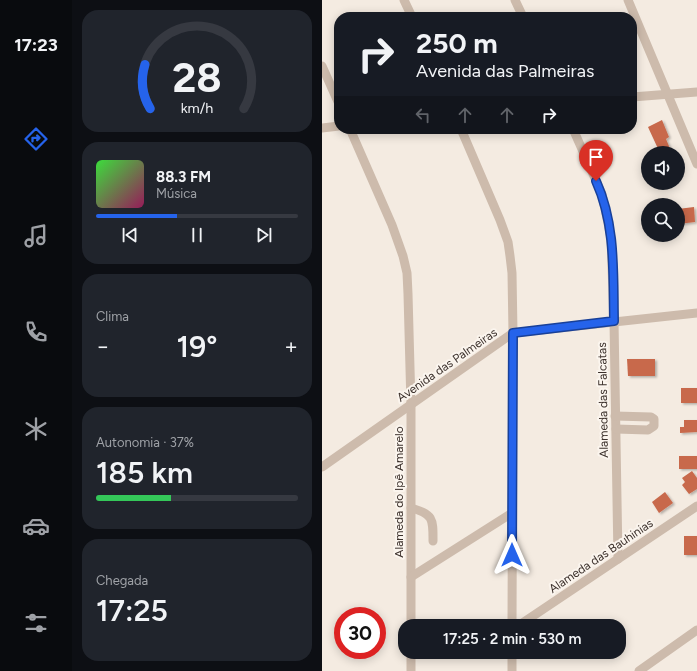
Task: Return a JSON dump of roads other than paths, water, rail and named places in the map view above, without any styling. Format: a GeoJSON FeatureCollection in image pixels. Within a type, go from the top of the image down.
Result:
{"type":"FeatureCollection","features":[{"type":"Feature","properties":{"kind":"street"},"geometry":{"type":"LineString","coordinates":[[404,0],[410,12]]}},
{"type":"Feature","properties":{"kind":"street"},"geometry":{"type":"LineString","coordinates":[[515,0],[521,12]]}},
{"type":"Feature","properties":{"kind":"street"},"geometry":{"type":"LineString","coordinates":[[628,0],[633,12]]}},
{"type":"Feature","properties":{"kind":"street"},"geometry":{"type":"LineString","coordinates":[[637,21],[697,164]]}},
{"type":"Feature","properties":{"kind":"street"},"geometry":{"type":"LineString","coordinates":[[322,66],[334,93]]}},
{"type":"Feature","properties":{"kind":"street"},"geometry":{"type":"LineString","coordinates":[[637,97],[697,92]]}},
{"type":"Feature","properties":{"kind":"street"},"geometry":{"type":"LineString","coordinates":[[322,128],[334,127]]}},
{"type":"Feature","properties":{"kind":"street","name":"Alameda do Ipê Amarelo"},"geometry":{"type":"LineString","coordinates":[[352,134],[392,225],[405,264],[408,294],[411,405],[411,619]]}},
{"type":"Feature","properties":{"kind":"street"},"geometry":{"type":"LineString","coordinates":[[463,134],[508,242],[512,273],[512,619]]}},
{"type":"Feature","properties":{"kind":"street","name":"Alameda das Falcatas"},"geometry":{"type":"LineString","coordinates":[[574,134],[602,194],[611,238],[618,558]]}},
{"type":"Feature","properties":{"kind":"street","name":"Avenida das Palmeiras"},"geometry":{"type":"LineString","coordinates":[[322,467],[513,333],[697,313]]}},
{"type":"Feature","properties":{"kind":"street"},"geometry":{"type":"LineString","coordinates":[[615,416],[651,417],[654,419],[654,426],[648,430],[616,429]]}},
{"type":"Feature","properties":{"kind":"street","name":"Alameda das Bauhinias"},"geometry":{"type":"LineString","coordinates":[[528,619],[697,506]]}},
{"type":"Feature","properties":{"kind":"street"},"geometry":{"type":"LineString","coordinates":[[411,508],[421,511],[431,518],[433,522],[433,541]]}},
{"type":"Feature","properties":{"kind":"street"},"geometry":{"type":"LineString","coordinates":[[411,577],[512,513]]}},
{"type":"Feature","properties":{"kind":"street"},"geometry":{"type":"LineString","coordinates":[[639,671],[697,630]]}},
{"type":"Feature","properties":{"kind":"street"},"geometry":{"type":"LineString","coordinates":[[411,659],[411,671]]}},
{"type":"Feature","properties":{"kind":"street"},"geometry":{"type":"LineString","coordinates":[[512,659],[512,671]]}}]}
